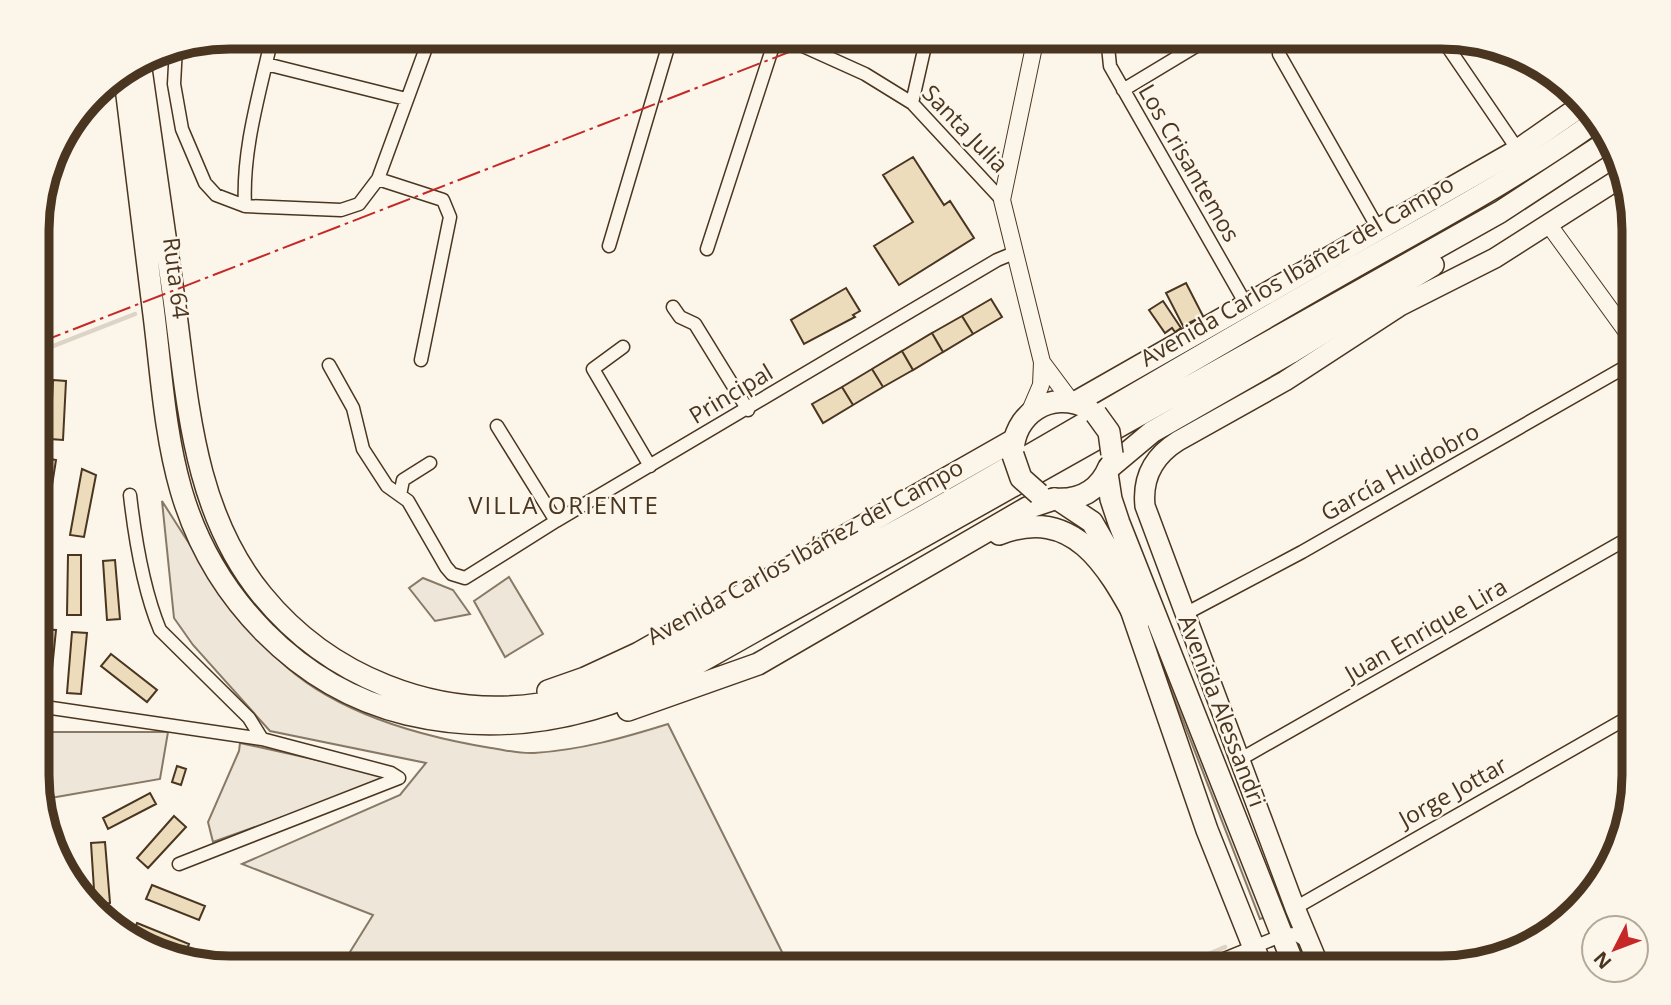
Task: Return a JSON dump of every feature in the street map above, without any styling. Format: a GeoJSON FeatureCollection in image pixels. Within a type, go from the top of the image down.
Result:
{"type":"FeatureCollection","features":[{"type":"Feature","properties":{"kind":"main road","name":"Ruta 64"},"geometry":{"type":"LineString","coordinates":[[141,72],[178,332]]}},
{"type":"Feature","properties":{"kind":"main road","name":"Ruta 64"},"geometry":{"type":"LineString","coordinates":[[126,83],[168,428],[181,490]]}},
{"type":"Feature","properties":{"kind":"main road","name":"Avenida Carlos Ibáñez del Campo"},"geometry":{"type":"LineString","coordinates":[[1073,402],[1247,306],[1518,150],[1576,110]]}},
{"type":"Feature","properties":{"kind":"main road","name":"Avenida Carlos Ibáñez del Campo"},"geometry":{"type":"LineString","coordinates":[[178,332],[193,438],[206,489],[228,544],[260,592],[307,641],[352,670],[418,697],[485,707],[536,705],[589,694],[671,658],[1088,423],[1520,172],[1589,126]]}},
{"type":"Feature","properties":{"kind":"main road","name":"Avenida Carlos Ibáñez del Campo"},"geometry":{"type":"LineString","coordinates":[[181,490],[207,553],[234,597],[268,637],[330,683],[374,704],[430,719],[509,725],[564,718],[631,697],[673,677],[1500,212],[1601,146]]}},
{"type":"Feature","properties":{"kind":"main road"},"geometry":{"type":"LineString","coordinates":[[1528,194],[1605,154]]}},
{"type":"Feature","properties":{"kind":"main road"},"geometry":{"type":"LineString","coordinates":[[1185,614],[1145,506],[1146,478],[1155,460],[1171,446],[1285,381],[1400,306],[1477,268],[1615,181]]}},
{"type":"Feature","properties":{"kind":"main road"},"geometry":{"type":"LineString","coordinates":[[564,718],[643,706],[758,664],[1027,508],[1051,497],[1087,494],[1109,465],[1152,432],[1290,353],[1440,260],[1500,212]]}},
{"type":"Feature","properties":{"kind":"main road"},"geometry":{"type":"LineString","coordinates":[[485,707],[556,688],[612,667],[1013,448],[1029,413],[1052,402],[1073,402],[1096,414],[1109,432],[1109,465]]}},
{"type":"Feature","properties":{"kind":"main road"},"geometry":{"type":"LineString","coordinates":[[1013,448],[1021,478],[1051,497]]}},
{"type":"Feature","properties":{"kind":"main road","name":"Avenida Alessandri"},"geometry":{"type":"LineString","coordinates":[[1109,465],[1111,499],[1119,523],[1291,956]]}},
{"type":"Feature","properties":{"kind":"main road","name":"Avenida Alessandri"},"geometry":{"type":"LineString","coordinates":[[1051,497],[1080,512],[1102,537],[1138,622],[1207,830],[1254,956]]}},
{"type":"Feature","properties":{"kind":"main road"},"geometry":{"type":"LineString","coordinates":[[958,549],[1019,526],[1044,527],[1063,533],[1088,547],[1105,565],[1138,622]]}},
{"type":"Feature","properties":{"kind":"main road","name":"Avenida Alessandri"},"geometry":{"type":"LineString","coordinates":[[1185,614],[1315,956]]}},
{"type":"Feature","properties":{"kind":"street"},"geometry":{"type":"LineString","coordinates":[[245,206],[246,168],[269,49]]}},
{"type":"Feature","properties":{"kind":"street"},"geometry":{"type":"LineString","coordinates":[[175,58],[174,84],[182,128],[205,183],[215,195],[245,206],[341,210],[359,204],[378,179],[425,49]]}},
{"type":"Feature","properties":{"kind":"street"},"geometry":{"type":"LineString","coordinates":[[609,246],[667,49]]}},
{"type":"Feature","properties":{"kind":"street"},"geometry":{"type":"LineString","coordinates":[[707,249],[772,49]]}},
{"type":"Feature","properties":{"kind":"street","name":"Santa Julia"},"geometry":{"type":"LineString","coordinates":[[825,49],[912,103],[1002,200],[1042,362],[1041,386],[1029,413]]}},
{"type":"Feature","properties":{"kind":"street"},"geometry":{"type":"LineString","coordinates":[[912,103],[924,49]]}},
{"type":"Feature","properties":{"kind":"street"},"geometry":{"type":"LineString","coordinates":[[1002,200],[1033,49]]}},
{"type":"Feature","properties":{"kind":"street","name":"Los Crisantemos"},"geometry":{"type":"LineString","coordinates":[[1108,49],[1110,66],[1247,306]]}},
{"type":"Feature","properties":{"kind":"street"},"geometry":{"type":"LineString","coordinates":[[1123,90],[1191,49]]}},
{"type":"Feature","properties":{"kind":"street"},"geometry":{"type":"LineString","coordinates":[[1450,50],[1518,150]]}},
{"type":"Feature","properties":{"kind":"street"},"geometry":{"type":"LineString","coordinates":[[1279,54],[1379,230]]}},
{"type":"Feature","properties":{"kind":"street"},"geometry":{"type":"LineString","coordinates":[[266,64],[406,99]]}},
{"type":"Feature","properties":{"kind":"street"},"geometry":{"type":"LineString","coordinates":[[378,179],[443,201],[450,217],[421,360]]}},
{"type":"Feature","properties":{"kind":"street"},"geometry":{"type":"LineString","coordinates":[[1549,225],[1622,326]]}},
{"type":"Feature","properties":{"kind":"street","name":"Principal"},"geometry":{"type":"LineString","coordinates":[[400,495],[414,509],[452,574],[465,578],[556,521],[748,410],[985,267],[1014,253]]}},
{"type":"Feature","properties":{"kind":"street"},"geometry":{"type":"LineString","coordinates":[[673,307],[680,317],[695,324],[748,410]]}},
{"type":"Feature","properties":{"kind":"street"},"geometry":{"type":"LineString","coordinates":[[623,347],[596,364],[593,369],[650,466]]}},
{"type":"Feature","properties":{"kind":"street","name":"Santa Julia"},"geometry":{"type":"LineString","coordinates":[[1042,362],[1073,402]]}},
{"type":"Feature","properties":{"kind":"street"},"geometry":{"type":"LineString","coordinates":[[329,365],[356,414],[363,449],[387,486],[400,495],[403,480],[430,463]]}},
{"type":"Feature","properties":{"kind":"street","name":"García Huidobro"},"geometry":{"type":"LineString","coordinates":[[1185,614],[1302,552],[1622,370]]}},
{"type":"Feature","properties":{"kind":"street"},"geometry":{"type":"LineString","coordinates":[[497,426],[556,521]]}},
{"type":"Feature","properties":{"kind":"street"},"geometry":{"type":"LineString","coordinates":[[130,495],[133,524],[153,613],[160,630],[249,718],[262,739]]}},
{"type":"Feature","properties":{"kind":"street","name":"Juan Enrique Lira"},"geometry":{"type":"LineString","coordinates":[[1239,760],[1622,543]]}},
{"type":"Feature","properties":{"kind":"street"},"geometry":{"type":"LineString","coordinates":[[49,708],[262,739],[391,773],[399,779],[179,864]]}},
{"type":"Feature","properties":{"kind":"street","name":"Jorge Jottar"},"geometry":{"type":"LineString","coordinates":[[1295,908],[1622,721]]}},
{"type":"Feature","properties":{"kind":"street"},"geometry":{"type":"LineString","coordinates":[[1261,956],[1283,935],[1294,934],[1309,943]]}},
{"type":"Feature","properties":{"kind":"shaded area"},"geometry":{"type":"Polygon","coordinates":[[[162,501],[216,583],[261,641],[300,678],[350,708],[435,737],[523,753],[585,746],[668,724],[784,956],[347,956],[373,915],[242,864],[400,795],[426,763],[270,731],[193,645],[174,618],[162,501]]]}},
{"type":"Feature","properties":{"kind":"shaded area"},"geometry":{"type":"Polygon","coordinates":[[[1110,523],[1266,917],[1260,919],[1107,525],[1110,523]]]}},
{"type":"Feature","properties":{"kind":"shaded area"},"geometry":{"type":"Polygon","coordinates":[[[509,577],[543,634],[505,657],[474,601],[509,577]]]}},
{"type":"Feature","properties":{"kind":"shaded area"},"geometry":{"type":"Polygon","coordinates":[[[423,578],[453,590],[470,614],[435,621],[409,588],[423,578]]]}},
{"type":"Feature","properties":{"kind":"shaded area"},"geometry":{"type":"Polygon","coordinates":[[[49,732],[168,732],[160,779],[51,798],[49,732]]]}},
{"type":"Feature","properties":{"kind":"shaded area"},"geometry":{"type":"Polygon","coordinates":[[[240,743],[394,777],[213,842],[208,822],[240,743]]]}},
{"type":"Feature","properties":{"kind":"building"},"geometry":{"type":"Polygon","coordinates":[[[913,157],[944,205],[950,201],[974,238],[899,285],[874,246],[913,222],[883,175],[913,157]]]}},
{"type":"Feature","properties":{"kind":"building"},"geometry":{"type":"Polygon","coordinates":[[[1186,283],[1203,316],[1183,326],[1166,293],[1186,283]]]}},
{"type":"Feature","properties":{"kind":"building"},"geometry":{"type":"Polygon","coordinates":[[[846,288],[860,311],[853,315],[855,317],[804,344],[791,320],[846,288]]]}},
{"type":"Feature","properties":{"kind":"building"},"geometry":{"type":"Polygon","coordinates":[[[991,299],[1002,317],[973,334],[962,316],[991,299]]]}},
{"type":"Feature","properties":{"kind":"building"},"geometry":{"type":"Polygon","coordinates":[[[1163,301],[1181,328],[1175,332],[1172,328],[1165,333],[1149,310],[1163,301]]]}},
{"type":"Feature","properties":{"kind":"building"},"geometry":{"type":"Polygon","coordinates":[[[962,316],[973,334],[943,352],[932,333],[962,316]]]}},
{"type":"Feature","properties":{"kind":"building"},"geometry":{"type":"Polygon","coordinates":[[[932,333],[943,352],[913,370],[902,351],[932,333]]]}},
{"type":"Feature","properties":{"kind":"building"},"geometry":{"type":"Polygon","coordinates":[[[902,351],[913,370],[883,387],[872,369],[902,351]]]}},
{"type":"Feature","properties":{"kind":"building"},"geometry":{"type":"Polygon","coordinates":[[[872,369],[883,387],[853,405],[842,387],[872,369]]]}},
{"type":"Feature","properties":{"kind":"building"},"geometry":{"type":"Polygon","coordinates":[[[53,380],[66,381],[63,440],[50,439],[53,380]]]}},
{"type":"Feature","properties":{"kind":"building"},"geometry":{"type":"Polygon","coordinates":[[[842,387],[853,405],[823,423],[812,404],[842,387]]]}},
{"type":"Feature","properties":{"kind":"building"},"geometry":{"type":"Polygon","coordinates":[[[49,459],[56,460],[49,504],[49,459]]]}},
{"type":"Feature","properties":{"kind":"building"},"geometry":{"type":"Polygon","coordinates":[[[82,469],[96,475],[84,537],[70,535],[82,469]]]}},
{"type":"Feature","properties":{"kind":"building"},"geometry":{"type":"Polygon","coordinates":[[[68,555],[81,555],[81,615],[67,615],[68,555]]]}},
{"type":"Feature","properties":{"kind":"building"},"geometry":{"type":"Polygon","coordinates":[[[115,560],[120,619],[107,620],[103,561],[115,560]]]}},
{"type":"Feature","properties":{"kind":"building"},"geometry":{"type":"Polygon","coordinates":[[[49,630],[56,630],[49,689],[49,630]]]}},
{"type":"Feature","properties":{"kind":"building"},"geometry":{"type":"Polygon","coordinates":[[[72,632],[87,633],[81,694],[67,693],[72,632]]]}},
{"type":"Feature","properties":{"kind":"building"},"geometry":{"type":"Polygon","coordinates":[[[111,654],[157,690],[147,702],[101,666],[111,654]]]}},
{"type":"Feature","properties":{"kind":"building"},"geometry":{"type":"Polygon","coordinates":[[[177,766],[186,769],[181,785],[172,782],[177,766]]]}},
{"type":"Feature","properties":{"kind":"building"},"geometry":{"type":"Polygon","coordinates":[[[150,793],[156,804],[108,829],[103,818],[150,793]]]}},
{"type":"Feature","properties":{"kind":"building"},"geometry":{"type":"Polygon","coordinates":[[[174,816],[186,827],[148,868],[137,858],[174,816]]]}},
{"type":"Feature","properties":{"kind":"building"},"geometry":{"type":"Polygon","coordinates":[[[105,842],[110,903],[103,904],[94,894],[91,843],[105,842]]]}},
{"type":"Feature","properties":{"kind":"building"},"geometry":{"type":"Polygon","coordinates":[[[152,885],[205,906],[199,920],[146,899],[152,885]]]}},
{"type":"Feature","properties":{"kind":"building"},"geometry":{"type":"Polygon","coordinates":[[[137,923],[189,944],[186,951],[183,950],[135,929],[137,923]]]}},
{"type":"Feature","properties":{"kind":"waterway"},"geometry":{"type":"LineString","coordinates":[[49,348],[135,314]]}},
{"type":"Feature","properties":{"kind":"waterway"},"geometry":{"type":"LineString","coordinates":[[1204,956],[1225,947]]}},
{"type":"Feature","properties":{"kind":"power"},"geometry":{"type":"LineString","coordinates":[[49,339],[797,49]]}},
{"type":"Feature","properties":{"kind":"district","name":"VILLA ORIENTE"},"geometry":{"type":"Point","coordinates":[564,506]}}]}
